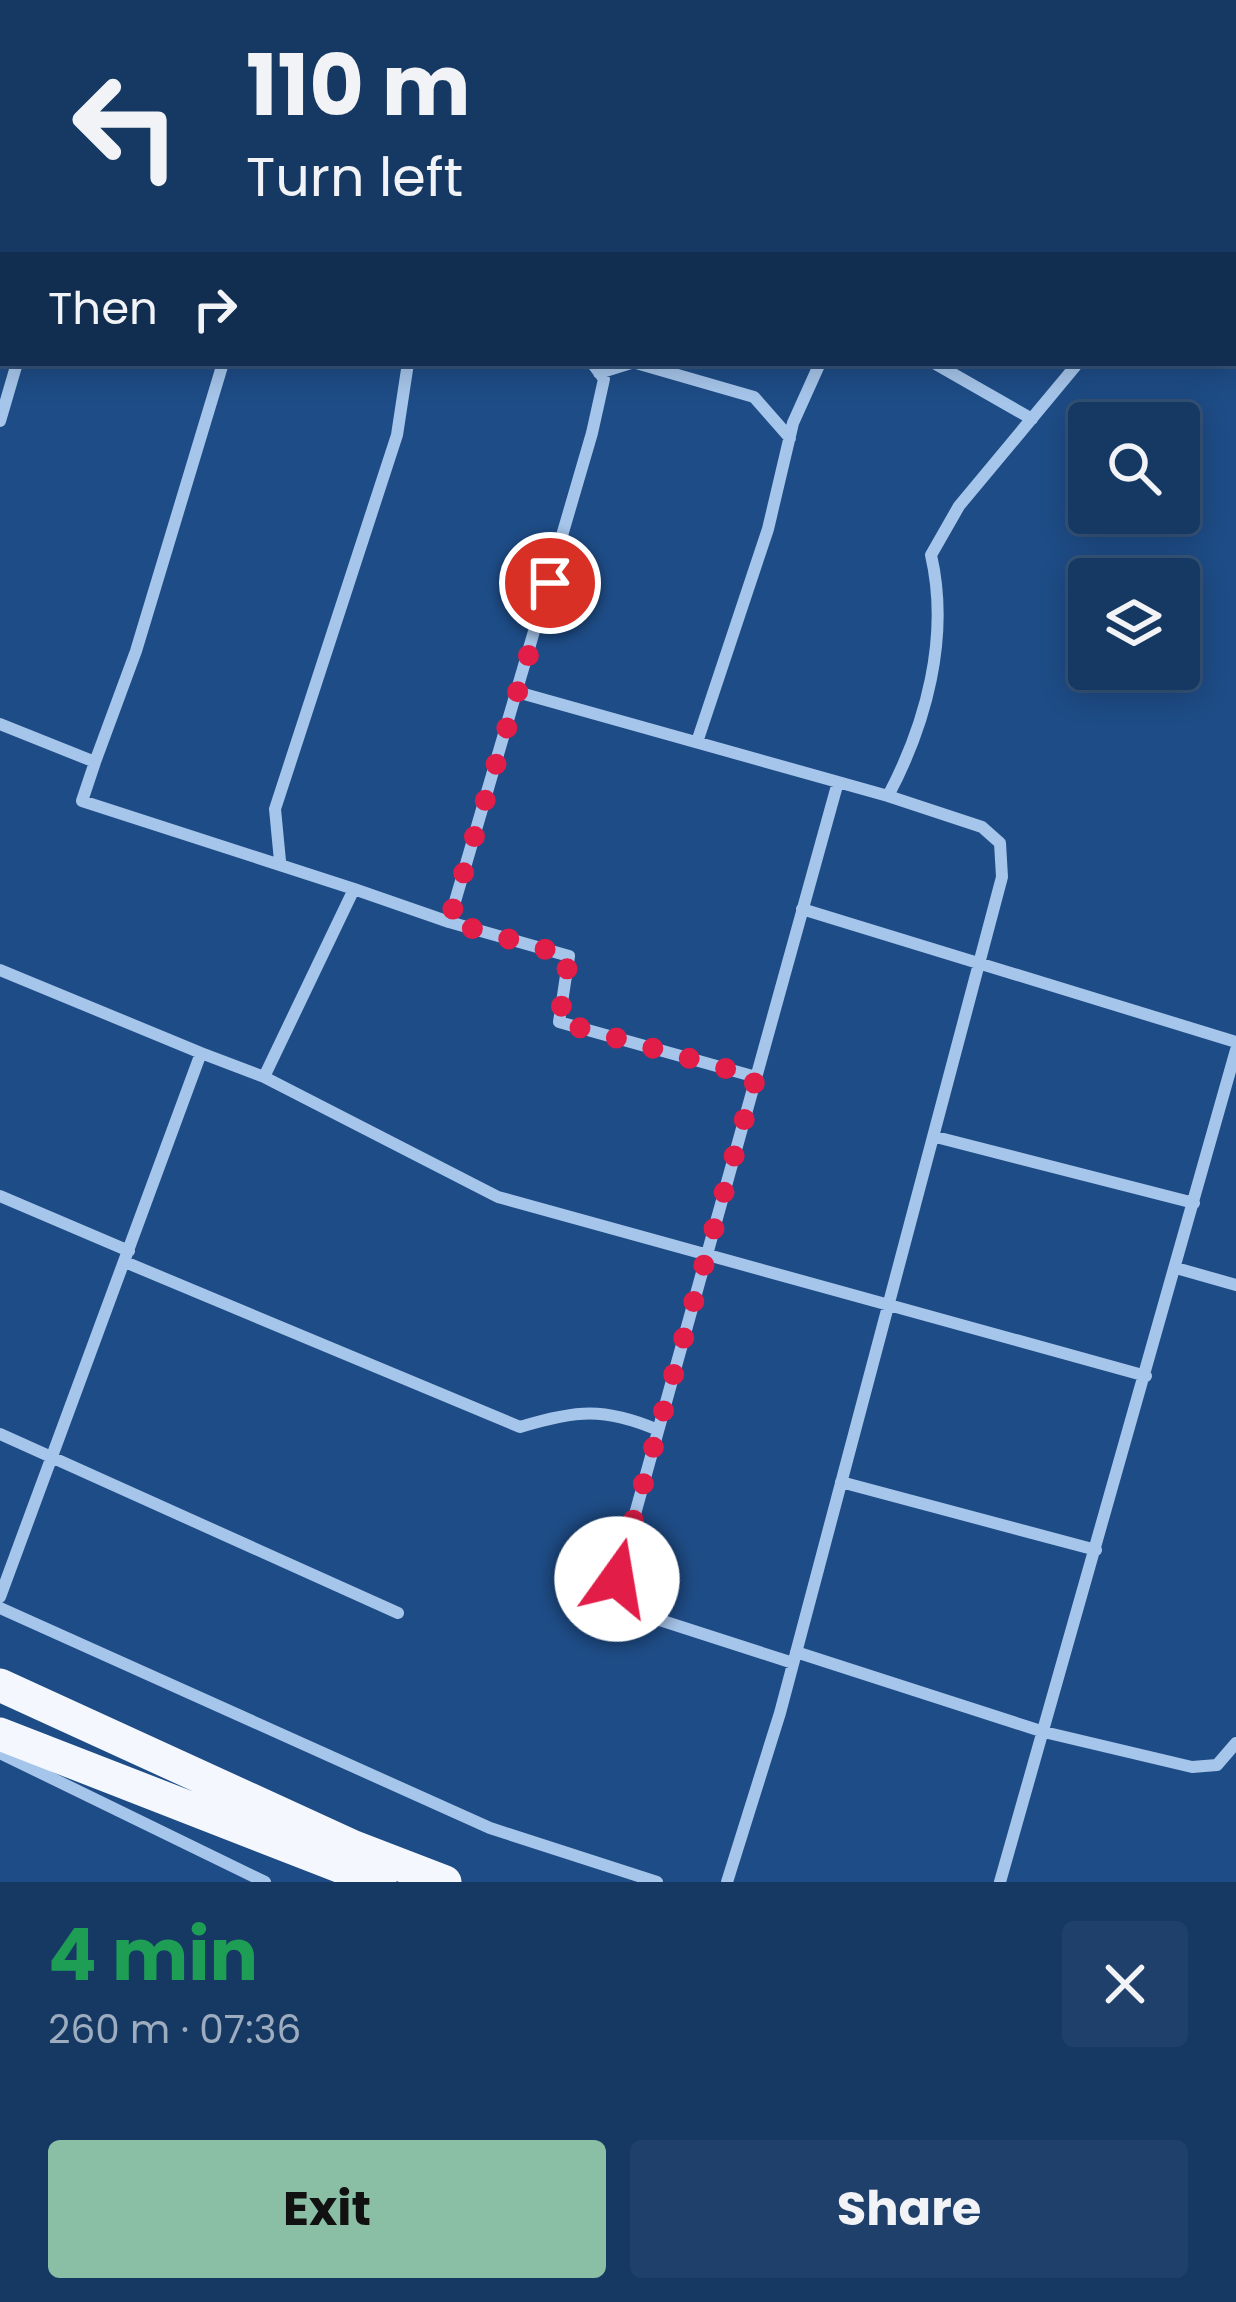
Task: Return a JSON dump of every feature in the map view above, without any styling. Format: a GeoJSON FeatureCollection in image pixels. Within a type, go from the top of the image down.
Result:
{"type":"FeatureCollection","features":[{"type":"Feature","properties":{"kind":"highway"},"geometry":{"type":"LineString","coordinates":[[0,1685],[354,1846],[446,1882]]}},
{"type":"Feature","properties":{"kind":"highway"},"geometry":{"type":"LineString","coordinates":[[0,1734],[380,1882]]}},
{"type":"Feature","properties":{"kind":"street"},"geometry":{"type":"LineString","coordinates":[[0,421],[16,366]]}},
{"type":"Feature","properties":{"kind":"street"},"geometry":{"type":"LineString","coordinates":[[223,366],[136,651],[82,801],[280,861],[449,922],[569,956],[559,1022],[756,1077]]}},
{"type":"Feature","properties":{"kind":"street"},"geometry":{"type":"LineString","coordinates":[[280,861],[275,808],[397,435],[408,366]]}},
{"type":"Feature","properties":{"kind":"street"},"geometry":{"type":"LineString","coordinates":[[644,366],[754,398],[790,438]]}},
{"type":"Feature","properties":{"kind":"street"},"geometry":{"type":"LineString","coordinates":[[698,742],[768,529],[809,378],[818,366]]}},
{"type":"Feature","properties":{"kind":"street"},"geometry":{"type":"LineString","coordinates":[[939,366],[1032,419]]}},
{"type":"Feature","properties":{"kind":"street"},"geometry":{"type":"LineString","coordinates":[[888,796],[918,738],[934,656],[937,582],[931,555],[959,506],[1076,366]]}},
{"type":"Feature","properties":{"kind":"street"},"geometry":{"type":"LineString","coordinates":[[449,922],[592,433],[604,379],[596,368]]}},
{"type":"Feature","properties":{"kind":"street"},"geometry":{"type":"LineString","coordinates":[[517,692],[888,796],[982,827],[1000,843],[1002,877],[935,1137],[728,1882]]}},
{"type":"Feature","properties":{"kind":"street"},"geometry":{"type":"LineString","coordinates":[[0,724],[95,762]]}},
{"type":"Feature","properties":{"kind":"street"},"geometry":{"type":"LineString","coordinates":[[838,782],[709,1258],[622,1556],[620,1604],[1044,1732],[1192,1767],[1217,1765],[1236,1743]]}},
{"type":"Feature","properties":{"kind":"street"},"geometry":{"type":"LineString","coordinates":[[264,1076],[354,890]]}},
{"type":"Feature","properties":{"kind":"street"},"geometry":{"type":"LineString","coordinates":[[802,909],[981,961],[1236,1046],[1000,1882]]}},
{"type":"Feature","properties":{"kind":"street"},"geometry":{"type":"LineString","coordinates":[[0,970],[264,1076],[498,1197],[1146,1376]]}},
{"type":"Feature","properties":{"kind":"street"},"geometry":{"type":"LineString","coordinates":[[0,1597],[201,1053]]}},
{"type":"Feature","properties":{"kind":"street"},"geometry":{"type":"LineString","coordinates":[[935,1137],[1194,1203]]}},
{"type":"Feature","properties":{"kind":"street"},"geometry":{"type":"LineString","coordinates":[[0,1196],[520,1427],[560,1414],[613,1411],[658,1430]]}},
{"type":"Feature","properties":{"kind":"street"},"geometry":{"type":"LineString","coordinates":[[1176,1268],[1236,1285]]}},
{"type":"Feature","properties":{"kind":"street"},"geometry":{"type":"LineString","coordinates":[[0,1434],[398,1613]]}},
{"type":"Feature","properties":{"kind":"street"},"geometry":{"type":"LineString","coordinates":[[841,1482],[1096,1550]]}},
{"type":"Feature","properties":{"kind":"street"},"geometry":{"type":"LineString","coordinates":[[0,1608],[490,1828],[657,1882]]}},
{"type":"Feature","properties":{"kind":"street"},"geometry":{"type":"LineString","coordinates":[[0,1753],[266,1882]]}},
{"type":"Feature","properties":{"kind":"route"},"geometry":{"type":"LineString","coordinates":[[550,583],[449,922],[569,956],[559,1022],[756,1077],[617,1579]]}}]}
